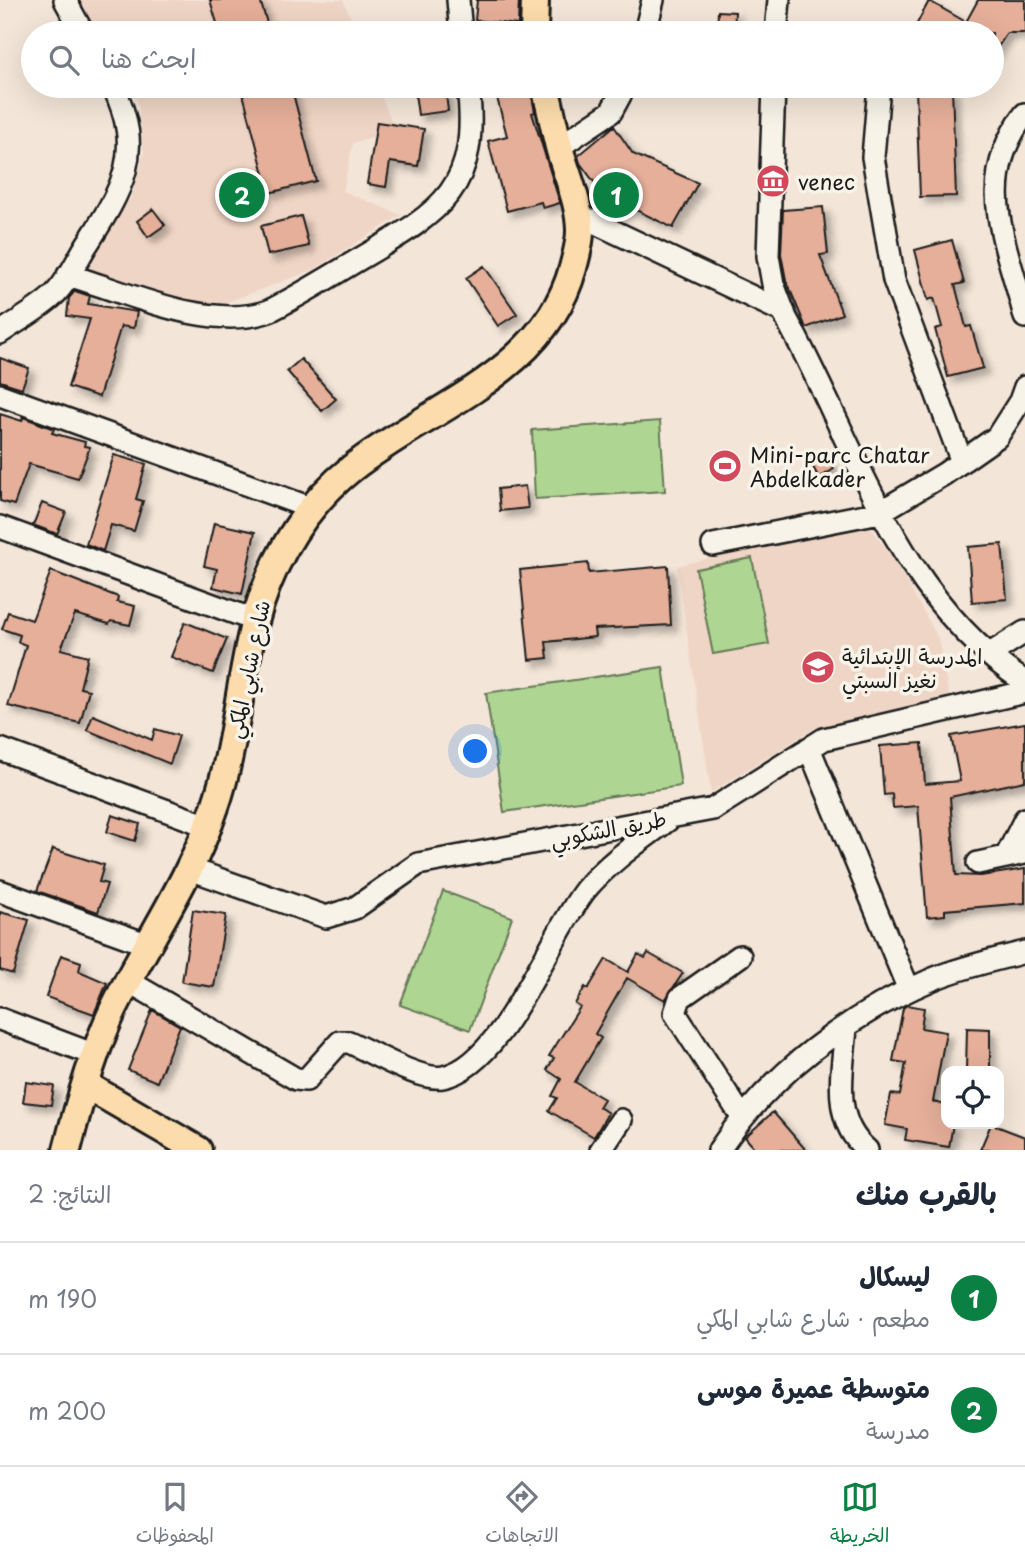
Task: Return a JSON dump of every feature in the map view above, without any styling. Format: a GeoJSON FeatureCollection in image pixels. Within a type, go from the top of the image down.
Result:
{"type":"FeatureCollection","features":[{"type":"Feature","properties":{"kind":"main road"},"geometry":{"type":"LineString","coordinates":[[534,21],[535,0]]}},
{"type":"Feature","properties":{"kind":"main road","name":"شارع شابي المكي"},"geometry":{"type":"LineString","coordinates":[[67,1150],[95,1055],[128,981],[190,869],[208,826],[226,767],[254,620],[276,564],[311,508],[354,466],[494,375],[534,342],[551,321],[569,281],[580,241],[579,215],[548,98]]}},
{"type":"Feature","properties":{"kind":"main road"},"geometry":{"type":"LineString","coordinates":[[86,1085],[198,1150]]}},
{"type":"Feature","properties":{"kind":"street"},"geometry":{"type":"LineString","coordinates":[[65,0],[76,21]]}},
{"type":"Feature","properties":{"kind":"street"},"geometry":{"type":"LineString","coordinates":[[458,0],[460,21]]}},
{"type":"Feature","properties":{"kind":"street"},"geometry":{"type":"LineString","coordinates":[[648,21],[653,0]]}},
{"type":"Feature","properties":{"kind":"street"},"geometry":{"type":"LineString","coordinates":[[777,21],[779,0]]}},
{"type":"Feature","properties":{"kind":"street"},"geometry":{"type":"LineString","coordinates":[[0,333],[54,295],[119,194],[128,164],[130,142],[127,121],[118,98]]}},
{"type":"Feature","properties":{"kind":"street"},"geometry":{"type":"LineString","coordinates":[[68,275],[141,299],[219,317],[244,318],[269,311],[418,225],[443,203],[460,175],[470,144],[468,98]]}},
{"type":"Feature","properties":{"kind":"street"},"geometry":{"type":"LineString","coordinates":[[559,147],[611,112],[619,98]]}},
{"type":"Feature","properties":{"kind":"street"},"geometry":{"type":"LineString","coordinates":[[774,98],[768,256],[773,284],[784,312],[895,542],[945,610],[990,654],[1025,682]]}},
{"type":"Feature","properties":{"kind":"street"},"geometry":{"type":"LineString","coordinates":[[878,98],[873,157],[894,280],[962,462]]}},
{"type":"Feature","properties":{"kind":"street"},"geometry":{"type":"LineString","coordinates":[[1025,114],[1004,153],[998,186],[1001,238],[1025,317]]}},
{"type":"Feature","properties":{"kind":"street"},"geometry":{"type":"LineString","coordinates":[[579,215],[784,312]]}},
{"type":"Feature","properties":{"kind":"street"},"geometry":{"type":"LineString","coordinates":[[713,545],[880,512],[962,462],[997,437],[1017,418],[1025,387]]}},
{"type":"Feature","properties":{"kind":"street"},"geometry":{"type":"LineString","coordinates":[[0,395],[311,508]]}},
{"type":"Feature","properties":{"kind":"street"},"geometry":{"type":"LineString","coordinates":[[0,527],[254,620]]}},
{"type":"Feature","properties":{"kind":"street"},"geometry":{"type":"LineString","coordinates":[[990,654],[1025,632]]}},
{"type":"Feature","properties":{"kind":"street","name":"طريق الشكوبي"},"geometry":{"type":"LineString","coordinates":[[190,869],[326,917],[355,908],[418,864],[713,808],[809,748],[841,733],[1025,692]]}},
{"type":"Feature","properties":{"kind":"street"},"geometry":{"type":"LineString","coordinates":[[809,748],[909,990]]}},
{"type":"Feature","properties":{"kind":"street"},"geometry":{"type":"LineString","coordinates":[[0,749],[208,826]]}},
{"type":"Feature","properties":{"kind":"street"},"geometry":{"type":"LineString","coordinates":[[128,981],[296,1079],[306,1080],[313,1076],[340,1042],[349,1042],[428,1077],[443,1077],[471,1063],[494,1042],[586,890],[672,816]]}},
{"type":"Feature","properties":{"kind":"street"},"geometry":{"type":"LineString","coordinates":[[978,863],[1015,855],[1025,819]]}},
{"type":"Feature","properties":{"kind":"street"},"geometry":{"type":"LineString","coordinates":[[0,891],[149,945]]}},
{"type":"Feature","properties":{"kind":"street"},"geometry":{"type":"LineString","coordinates":[[719,1150],[742,1117],[769,1087],[846,1027],[884,1002],[935,978],[1025,952]]}},
{"type":"Feature","properties":{"kind":"street"},"geometry":{"type":"LineString","coordinates":[[740,956],[680,998],[675,1013],[742,1117]]}},
{"type":"Feature","properties":{"kind":"street"},"geometry":{"type":"LineString","coordinates":[[0,1019],[95,1055]]}},
{"type":"Feature","properties":{"kind":"street"},"geometry":{"type":"LineString","coordinates":[[846,1027],[841,1105],[853,1138],[867,1150]]}},
{"type":"Feature","properties":{"kind":"street"},"geometry":{"type":"LineString","coordinates":[[601,1150],[621,1120]]}},
{"type":"Feature","properties":{"kind":"shaded area"},"geometry":{"type":"Polygon","coordinates":[[[75,0],[343,0],[352,21],[88,21],[75,0]]]}},
{"type":"Feature","properties":{"kind":"shaded area"},"geometry":{"type":"Polygon","coordinates":[[[135,98],[382,98],[395,130],[353,143],[343,191],[401,215],[313,270],[214,307],[86,273],[92,248],[131,198],[144,153],[138,103],[135,98]]]}},
{"type":"Feature","properties":{"kind":"shaded area","name":"المدرسة الإبتدائية نغيز السبتي"},"geometry":{"type":"Polygon","coordinates":[[[866,520],[899,568],[938,638],[949,696],[815,728],[711,792],[677,566],[866,520]]]}},
{"type":"Feature","properties":{"kind":"green space"},"geometry":{"type":"Polygon","coordinates":[[[660,421],[665,491],[535,499],[532,430],[660,421]]]}},
{"type":"Feature","properties":{"kind":"green space"},"geometry":{"type":"Polygon","coordinates":[[[752,558],[769,644],[713,654],[696,569],[752,558]]]}},
{"type":"Feature","properties":{"kind":"green space"},"geometry":{"type":"Polygon","coordinates":[[[663,667],[681,786],[504,812],[486,693],[663,667]]]}},
{"type":"Feature","properties":{"kind":"green space"},"geometry":{"type":"Polygon","coordinates":[[[443,891],[512,917],[470,1030],[400,1005],[443,891]]]}},
{"type":"Feature","properties":{"kind":"building"},"geometry":{"type":"Polygon","coordinates":[[[210,0],[260,0],[266,21],[216,21],[210,0]]]}},
{"type":"Feature","properties":{"kind":"building"},"geometry":{"type":"Polygon","coordinates":[[[477,0],[519,0],[518,21],[475,20],[477,0]]]}},
{"type":"Feature","properties":{"kind":"building"},"geometry":{"type":"Polygon","coordinates":[[[978,0],[1025,0],[1025,33],[1007,33],[1004,38],[1004,21],[967,21],[978,0]]]}},
{"type":"Feature","properties":{"kind":"building"},"geometry":{"type":"Polygon","coordinates":[[[929,1],[964,21],[918,21],[929,1]]]}},
{"type":"Feature","properties":{"kind":"building"},"geometry":{"type":"Polygon","coordinates":[[[718,11],[735,12],[735,21],[718,21],[718,11]]]}},
{"type":"Feature","properties":{"kind":"building"},"geometry":{"type":"Polygon","coordinates":[[[244,98],[294,98],[316,181],[269,193],[244,98]]]}},
{"type":"Feature","properties":{"kind":"building"},"geometry":{"type":"Polygon","coordinates":[[[416,98],[446,98],[448,111],[418,115],[416,98]]]}},
{"type":"Feature","properties":{"kind":"building"},"geometry":{"type":"Polygon","coordinates":[[[497,98],[532,98],[535,112],[532,113],[560,203],[543,208],[541,202],[507,211],[488,141],[507,136],[497,98]]]}},
{"type":"Feature","properties":{"kind":"building"},"geometry":{"type":"Polygon","coordinates":[[[916,98],[952,98],[956,196],[920,197],[916,98]]]}},
{"type":"Feature","properties":{"kind":"building"},"geometry":{"type":"Polygon","coordinates":[[[377,122],[424,129],[418,166],[390,162],[386,187],[367,184],[377,122]]]}},
{"type":"Feature","properties":{"kind":"building"},"geometry":{"type":"Polygon","coordinates":[[[614,126],[633,154],[698,183],[673,228],[603,194],[580,163],[578,156],[614,126]]]}},
{"type":"Feature","properties":{"kind":"building"},"geometry":{"type":"Polygon","coordinates":[[[823,207],[828,254],[820,255],[842,314],[806,328],[786,280],[781,254],[783,210],[823,207]]]}},
{"type":"Feature","properties":{"kind":"building"},"geometry":{"type":"Polygon","coordinates":[[[153,209],[165,225],[148,237],[137,221],[153,209]]]}},
{"type":"Feature","properties":{"kind":"building"},"geometry":{"type":"Polygon","coordinates":[[[301,216],[309,246],[268,255],[261,226],[301,216]]]}},
{"type":"Feature","properties":{"kind":"building"},"geometry":{"type":"Polygon","coordinates":[[[952,240],[964,283],[955,285],[966,327],[971,326],[983,368],[948,377],[935,329],[942,327],[934,298],[928,300],[915,250],[952,240]]]}},
{"type":"Feature","properties":{"kind":"building"},"geometry":{"type":"Polygon","coordinates":[[[484,266],[517,314],[498,326],[466,278],[484,266]]]}},
{"type":"Feature","properties":{"kind":"building"},"geometry":{"type":"Polygon","coordinates":[[[75,291],[90,296],[88,304],[137,312],[134,328],[121,326],[99,397],[68,387],[90,319],[67,316],[69,298],[75,291]]]}},
{"type":"Feature","properties":{"kind":"building"},"geometry":{"type":"Polygon","coordinates":[[[0,358],[29,368],[22,388],[0,381],[0,358]]]}},
{"type":"Feature","properties":{"kind":"building"},"geometry":{"type":"Polygon","coordinates":[[[301,359],[336,399],[322,411],[287,371],[301,359]]]}},
{"type":"Feature","properties":{"kind":"building"},"geometry":{"type":"Polygon","coordinates":[[[0,414],[22,421],[23,417],[54,429],[52,433],[85,442],[84,446],[90,447],[78,478],[29,464],[14,505],[0,501],[0,414]]]}},
{"type":"Feature","properties":{"kind":"building"},"geometry":{"type":"Polygon","coordinates":[[[824,452],[834,469],[819,478],[809,460],[824,452]]]}},
{"type":"Feature","properties":{"kind":"building"},"geometry":{"type":"Polygon","coordinates":[[[114,455],[146,464],[136,499],[143,501],[134,531],[111,525],[103,551],[86,544],[114,455]]]}},
{"type":"Feature","properties":{"kind":"building"},"geometry":{"type":"Polygon","coordinates":[[[525,486],[528,508],[500,511],[498,489],[525,486]]]}},
{"type":"Feature","properties":{"kind":"building"},"geometry":{"type":"Polygon","coordinates":[[[42,503],[66,512],[57,534],[33,525],[42,503]]]}},
{"type":"Feature","properties":{"kind":"building"},"geometry":{"type":"Polygon","coordinates":[[[214,523],[255,532],[242,594],[213,587],[217,569],[204,566],[214,523]]]}},
{"type":"Feature","properties":{"kind":"building"},"geometry":{"type":"Polygon","coordinates":[[[1002,544],[1007,599],[972,602],[968,547],[1002,544]]]}},
{"type":"Feature","properties":{"kind":"building"},"geometry":{"type":"Polygon","coordinates":[[[588,563],[589,573],[668,566],[671,625],[594,629],[595,637],[546,642],[548,658],[529,660],[520,570],[588,563]]]}},
{"type":"Feature","properties":{"kind":"building"},"geometry":{"type":"Polygon","coordinates":[[[51,571],[118,597],[117,602],[135,606],[130,625],[111,621],[109,624],[75,614],[61,649],[88,656],[80,688],[89,690],[80,723],[8,706],[26,645],[18,642],[20,635],[2,629],[8,612],[32,620],[51,571]]]}},
{"type":"Feature","properties":{"kind":"building"},"geometry":{"type":"Polygon","coordinates":[[[185,622],[227,639],[213,673],[171,657],[185,622]]]}},
{"type":"Feature","properties":{"kind":"building"},"geometry":{"type":"Polygon","coordinates":[[[93,715],[152,740],[155,729],[179,736],[170,764],[87,730],[93,715]]]}},
{"type":"Feature","properties":{"kind":"building"},"geometry":{"type":"Polygon","coordinates":[[[1025,723],[1025,781],[950,797],[956,875],[981,876],[1025,869],[1025,903],[945,910],[945,915],[927,917],[918,806],[893,808],[892,794],[884,795],[880,746],[922,743],[925,784],[960,781],[951,736],[1025,723]]]}},
{"type":"Feature","properties":{"kind":"building"},"geometry":{"type":"Polygon","coordinates":[[[112,815],[140,824],[135,841],[107,832],[112,815]]]}},
{"type":"Feature","properties":{"kind":"building"},"geometry":{"type":"Polygon","coordinates":[[[53,849],[104,865],[99,882],[107,884],[98,912],[37,891],[53,849]]]}},
{"type":"Feature","properties":{"kind":"building"},"geometry":{"type":"Polygon","coordinates":[[[193,910],[226,915],[214,987],[182,982],[193,910]]]}},
{"type":"Feature","properties":{"kind":"building"},"geometry":{"type":"Polygon","coordinates":[[[0,912],[29,920],[13,974],[0,970],[0,912]]]}},
{"type":"Feature","properties":{"kind":"building"},"geometry":{"type":"Polygon","coordinates":[[[648,953],[683,973],[665,1000],[627,978],[595,1034],[601,1038],[575,1082],[604,1099],[599,1107],[608,1113],[594,1137],[549,1111],[557,1098],[552,1096],[561,1079],[547,1070],[554,1058],[549,1056],[580,1007],[575,1004],[585,987],[588,989],[606,959],[628,972],[638,954],[645,958],[648,953]]]}},
{"type":"Feature","properties":{"kind":"building"},"geometry":{"type":"Polygon","coordinates":[[[61,955],[81,962],[79,971],[107,983],[94,1014],[46,997],[61,955]]]}},
{"type":"Feature","properties":{"kind":"building"},"geometry":{"type":"Polygon","coordinates":[[[907,1005],[924,1008],[921,1028],[946,1032],[933,1102],[941,1104],[941,1129],[952,1129],[949,1147],[905,1140],[907,1129],[885,1125],[891,1094],[900,1095],[906,1063],[893,1061],[903,1008],[907,1005]]]}},
{"type":"Feature","properties":{"kind":"building"},"geometry":{"type":"Polygon","coordinates":[[[152,1010],[180,1026],[157,1082],[128,1070],[152,1010]]]}},
{"type":"Feature","properties":{"kind":"building"},"geometry":{"type":"Polygon","coordinates":[[[967,1028],[990,1029],[990,1066],[966,1066],[967,1028]]]}},
{"type":"Feature","properties":{"kind":"building"},"geometry":{"type":"Polygon","coordinates":[[[26,1082],[54,1086],[51,1105],[23,1102],[26,1082]]]}},
{"type":"Feature","properties":{"kind":"building"},"geometry":{"type":"Polygon","coordinates":[[[773,1112],[806,1150],[756,1150],[745,1137],[773,1112]]]}},
{"type":"Feature","properties":{"kind":"building"},"geometry":{"type":"Polygon","coordinates":[[[989,1129],[1004,1129],[1025,1137],[1025,1150],[980,1150],[989,1129]]]}},
{"type":"Feature","properties":{"kind":"place","name":"venec"},"geometry":{"type":"Point","coordinates":[773,181]}},
{"type":"Feature","properties":{"kind":"place","name":"متوسطة عميرة موسى"},"geometry":{"type":"Point","coordinates":[242,195]}},
{"type":"Feature","properties":{"kind":"place","name":"ليسكال"},"geometry":{"type":"Point","coordinates":[616,195]}},
{"type":"Feature","properties":{"kind":"place","name":"Mini-parc Chatar Abdelkader"},"geometry":{"type":"Point","coordinates":[725,466]}},
{"type":"Feature","properties":{"kind":"place","name":"المدرسة الإبتدائية نغيز السبتي"},"geometry":{"type":"Point","coordinates":[818,667]}}]}
